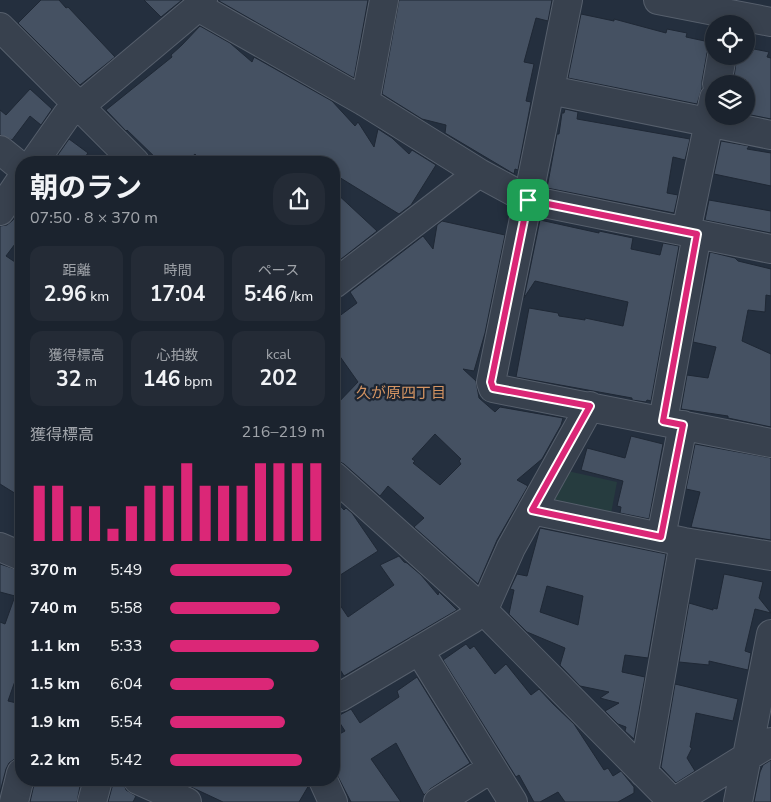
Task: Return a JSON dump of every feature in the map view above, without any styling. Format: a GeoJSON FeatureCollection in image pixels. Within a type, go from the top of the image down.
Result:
{"type":"FeatureCollection","features":[{"type":"Feature","properties":{"kind":"street"},"geometry":{"type":"LineString","coordinates":[[365,102],[384,0]]}},
{"type":"Feature","properties":{"kind":"street"},"geometry":{"type":"LineString","coordinates":[[568,0],[491,382],[493,388],[771,443]]}},
{"type":"Feature","properties":{"kind":"street"},"geometry":{"type":"LineString","coordinates":[[658,0],[771,22]]}},
{"type":"Feature","properties":{"kind":"street"},"geometry":{"type":"LineString","coordinates":[[38,156],[67,115],[79,107],[200,4],[365,102],[479,173],[528,200],[771,249]]}},
{"type":"Feature","properties":{"kind":"street"},"geometry":{"type":"LineString","coordinates":[[5,39],[129,156]]}},
{"type":"Feature","properties":{"kind":"street"},"geometry":{"type":"LineString","coordinates":[[550,90],[705,109]]}},
{"type":"Feature","properties":{"kind":"street"},"geometry":{"type":"LineString","coordinates":[[644,773],[672,539],[673,423],[692,233],[709,125]]}},
{"type":"Feature","properties":{"kind":"street"},"geometry":{"type":"LineString","coordinates":[[747,125],[771,135]]}},
{"type":"Feature","properties":{"kind":"street"},"geometry":{"type":"LineString","coordinates":[[0,150],[15,162]]}},
{"type":"Feature","properties":{"kind":"street"},"geometry":{"type":"LineString","coordinates":[[340,279],[479,173]]}},
{"type":"Feature","properties":{"kind":"street"},"geometry":{"type":"LineString","coordinates":[[0,211],[15,189]]}},
{"type":"Feature","properties":{"kind":"street"},"geometry":{"type":"LineString","coordinates":[[340,697],[472,619],[482,609],[511,548],[590,406]]}},
{"type":"Feature","properties":{"kind":"street"},"geometry":{"type":"LineString","coordinates":[[340,481],[482,609],[673,802],[763,749]]}},
{"type":"Feature","properties":{"kind":"street"},"geometry":{"type":"LineString","coordinates":[[532,510],[672,539],[771,556]]}},
{"type":"Feature","properties":{"kind":"street"},"geometry":{"type":"LineString","coordinates":[[0,547],[15,553]]}},
{"type":"Feature","properties":{"kind":"street"},"geometry":{"type":"LineString","coordinates":[[738,802],[763,749],[771,634]]}},
{"type":"Feature","properties":{"kind":"street"},"geometry":{"type":"LineString","coordinates":[[419,650],[513,802]]}},
{"type":"Feature","properties":{"kind":"street"},"geometry":{"type":"LineString","coordinates":[[438,802],[492,768]]}},
{"type":"Feature","properties":{"kind":"street"},"geometry":{"type":"LineString","coordinates":[[14,802],[18,786]]}},
{"type":"Feature","properties":{"kind":"street"},"geometry":{"type":"LineString","coordinates":[[92,802],[96,786]]}},
{"type":"Feature","properties":{"kind":"street"},"geometry":{"type":"LineString","coordinates":[[151,786],[187,802]]}},
{"type":"Feature","properties":{"kind":"street"},"geometry":{"type":"LineString","coordinates":[[326,786],[333,802]]}},
{"type":"Feature","properties":{"kind":"green space"},"geometry":{"type":"Polygon","coordinates":[[[563,470],[617,482],[610,519],[549,506],[563,470]]]}},
{"type":"Feature","properties":{"kind":"building"},"geometry":{"type":"Polygon","coordinates":[[[41,0],[59,0],[66,8],[68,7],[115,57],[80,85],[18,23],[41,0]]]}},
{"type":"Feature","properties":{"kind":"building"},"geometry":{"type":"Polygon","coordinates":[[[144,0],[182,0],[161,17],[144,0]]]}},
{"type":"Feature","properties":{"kind":"building"},"geometry":{"type":"Polygon","coordinates":[[[368,0],[354,78],[219,1],[368,0]]]}},
{"type":"Feature","properties":{"kind":"building"},"geometry":{"type":"Polygon","coordinates":[[[399,0],[552,0],[548,21],[536,18],[524,62],[534,64],[526,101],[531,102],[518,170],[515,169],[514,174],[445,133],[446,125],[422,119],[382,94],[399,0]]]}},
{"type":"Feature","properties":{"kind":"building"},"geometry":{"type":"Polygon","coordinates":[[[581,14],[614,21],[614,19],[666,33],[667,29],[687,33],[686,37],[705,41],[702,88],[697,104],[568,78],[581,14]]]}},
{"type":"Feature","properties":{"kind":"building"},"geometry":{"type":"Polygon","coordinates":[[[200,26],[230,43],[252,62],[254,57],[332,101],[355,126],[358,122],[374,147],[378,129],[392,138],[409,154],[412,150],[436,165],[411,205],[399,214],[340,178],[340,156],[197,156],[195,154],[193,156],[154,156],[106,110],[172,57],[171,55],[200,26]]]}},
{"type":"Feature","properties":{"kind":"building"},"geometry":{"type":"Polygon","coordinates":[[[755,49],[769,52],[767,57],[771,58],[771,119],[755,116],[755,75],[734,75],[736,65],[755,65],[755,49]]]}},
{"type":"Feature","properties":{"kind":"building"},"geometry":{"type":"Polygon","coordinates":[[[30,89],[52,109],[41,125],[30,116],[12,140],[0,135],[0,110],[6,115],[30,89]]]}},
{"type":"Feature","properties":{"kind":"building"},"geometry":{"type":"Polygon","coordinates":[[[565,109],[578,112],[577,119],[690,139],[685,160],[673,157],[667,193],[678,195],[674,213],[547,188],[557,134],[559,134],[562,113],[564,113],[565,109]]]}},
{"type":"Feature","properties":{"kind":"building"},"geometry":{"type":"Polygon","coordinates":[[[69,139],[88,153],[86,156],[57,156],[69,139]]]}},
{"type":"Feature","properties":{"kind":"building"},"geometry":{"type":"Polygon","coordinates":[[[721,141],[749,146],[747,149],[771,153],[771,186],[714,174],[721,141]]]}},
{"type":"Feature","properties":{"kind":"building"},"geometry":{"type":"Polygon","coordinates":[[[340,197],[377,231],[340,260],[340,197]]]}},
{"type":"Feature","properties":{"kind":"building"},"geometry":{"type":"Polygon","coordinates":[[[709,200],[771,211],[771,233],[705,220],[709,200]]]}},
{"type":"Feature","properties":{"kind":"building"},"geometry":{"type":"Polygon","coordinates":[[[15,217],[15,244],[6,256],[15,262],[15,493],[0,484],[0,226],[7,225],[15,217]]]}},
{"type":"Feature","properties":{"kind":"building"},"geometry":{"type":"Polygon","coordinates":[[[540,220],[599,233],[599,231],[633,238],[631,249],[660,255],[663,243],[679,246],[651,401],[632,400],[632,398],[516,377],[529,308],[558,313],[559,316],[585,320],[585,318],[623,326],[628,302],[535,281],[524,298],[540,220]]]}},
{"type":"Feature","properties":{"kind":"building"},"geometry":{"type":"Polygon","coordinates":[[[442,221],[505,235],[485,333],[474,371],[463,369],[476,381],[479,398],[495,412],[500,407],[563,418],[542,459],[517,480],[528,486],[497,540],[478,584],[414,527],[424,518],[388,486],[380,496],[340,462],[340,401],[358,382],[340,356],[340,316],[357,303],[350,292],[423,236],[433,249],[437,225],[442,221]],[[435,434],[412,459],[415,461],[413,463],[440,485],[461,464],[459,461],[461,459],[435,434]]]}},
{"type":"Feature","properties":{"kind":"building"},"geometry":{"type":"Polygon","coordinates":[[[710,252],[771,269],[771,296],[766,295],[765,312],[748,310],[742,341],[771,354],[771,427],[728,418],[728,416],[681,409],[687,375],[708,378],[716,347],[693,342],[710,252]]]}},
{"type":"Feature","properties":{"kind":"building"},"geometry":{"type":"Polygon","coordinates":[[[631,436],[663,444],[649,519],[620,513],[621,507],[617,506],[623,481],[581,470],[587,448],[625,458],[631,436]]]}},
{"type":"Feature","properties":{"kind":"building"},"geometry":{"type":"Polygon","coordinates":[[[695,444],[771,458],[771,540],[691,527],[700,492],[686,489],[695,444]]]}},
{"type":"Feature","properties":{"kind":"building"},"geometry":{"type":"Polygon","coordinates":[[[340,506],[344,510],[346,508],[352,513],[378,551],[340,575],[340,506]]]}},
{"type":"Feature","properties":{"kind":"building"},"geometry":{"type":"Polygon","coordinates":[[[540,528],[666,554],[648,658],[625,655],[622,672],[645,677],[634,739],[625,731],[626,727],[618,724],[605,711],[619,703],[600,698],[609,692],[580,686],[560,665],[565,648],[527,632],[509,614],[514,590],[510,589],[517,574],[527,576],[540,528]],[[547,586],[540,612],[578,625],[583,596],[547,586]]]}},
{"type":"Feature","properties":{"kind":"building"},"geometry":{"type":"Polygon","coordinates":[[[399,556],[421,575],[438,595],[439,592],[457,610],[344,676],[340,670],[340,605],[348,617],[394,585],[380,565],[399,556]]]}},
{"type":"Feature","properties":{"kind":"building"},"geometry":{"type":"Polygon","coordinates":[[[0,564],[15,569],[15,596],[0,592],[0,564]]]}},
{"type":"Feature","properties":{"kind":"building"},"geometry":{"type":"Polygon","coordinates":[[[724,574],[763,582],[759,598],[771,613],[755,609],[745,651],[751,653],[748,670],[709,661],[709,665],[679,662],[689,603],[713,610],[713,608],[717,609],[724,574]]]}},
{"type":"Feature","properties":{"kind":"building"},"geometry":{"type":"Polygon","coordinates":[[[15,596],[15,681],[8,701],[15,703],[15,759],[9,763],[6,769],[0,792],[0,622],[5,624],[15,596]]]}},
{"type":"Feature","properties":{"kind":"building"},"geometry":{"type":"Polygon","coordinates":[[[466,644],[470,649],[474,646],[495,674],[506,664],[531,695],[539,689],[574,724],[604,770],[608,768],[613,776],[621,771],[634,787],[634,793],[618,802],[565,802],[558,792],[540,802],[534,802],[519,775],[516,777],[443,660],[466,644]]]}},
{"type":"Feature","properties":{"kind":"building"},"geometry":{"type":"Polygon","coordinates":[[[417,677],[470,763],[424,795],[396,743],[371,759],[401,802],[351,802],[340,781],[340,734],[345,731],[340,723],[340,715],[351,709],[360,723],[399,697],[397,691],[417,677]]]}},
{"type":"Feature","properties":{"kind":"building"},"geometry":{"type":"Polygon","coordinates":[[[675,684],[738,699],[733,721],[696,713],[690,747],[692,748],[687,758],[695,771],[676,783],[661,767],[675,684]]]}},
{"type":"Feature","properties":{"kind":"building"},"geometry":{"type":"Polygon","coordinates":[[[771,760],[771,802],[754,802],[760,772],[763,765],[771,760]]]}},
{"type":"Feature","properties":{"kind":"building"},"geometry":{"type":"Polygon","coordinates":[[[34,786],[80,786],[77,802],[30,802],[34,786]]]}},
{"type":"Feature","properties":{"kind":"building"},"geometry":{"type":"Polygon","coordinates":[[[112,786],[125,786],[126,790],[136,796],[133,802],[108,802],[112,786]]]}},
{"type":"Feature","properties":{"kind":"building"},"geometry":{"type":"Polygon","coordinates":[[[189,786],[308,786],[299,802],[223,802],[189,786]]]}},
{"type":"Feature","properties":{"kind":"district","name":"久が原四丁目"},"geometry":{"type":"Point","coordinates":[401,393]}},
{"type":"Feature","properties":{"kind":"route"},"geometry":{"type":"LineString","coordinates":[[528,200],[697,234],[663,421],[683,425],[661,537],[532,510],[590,406],[493,388],[491,382],[528,200]]}}]}
